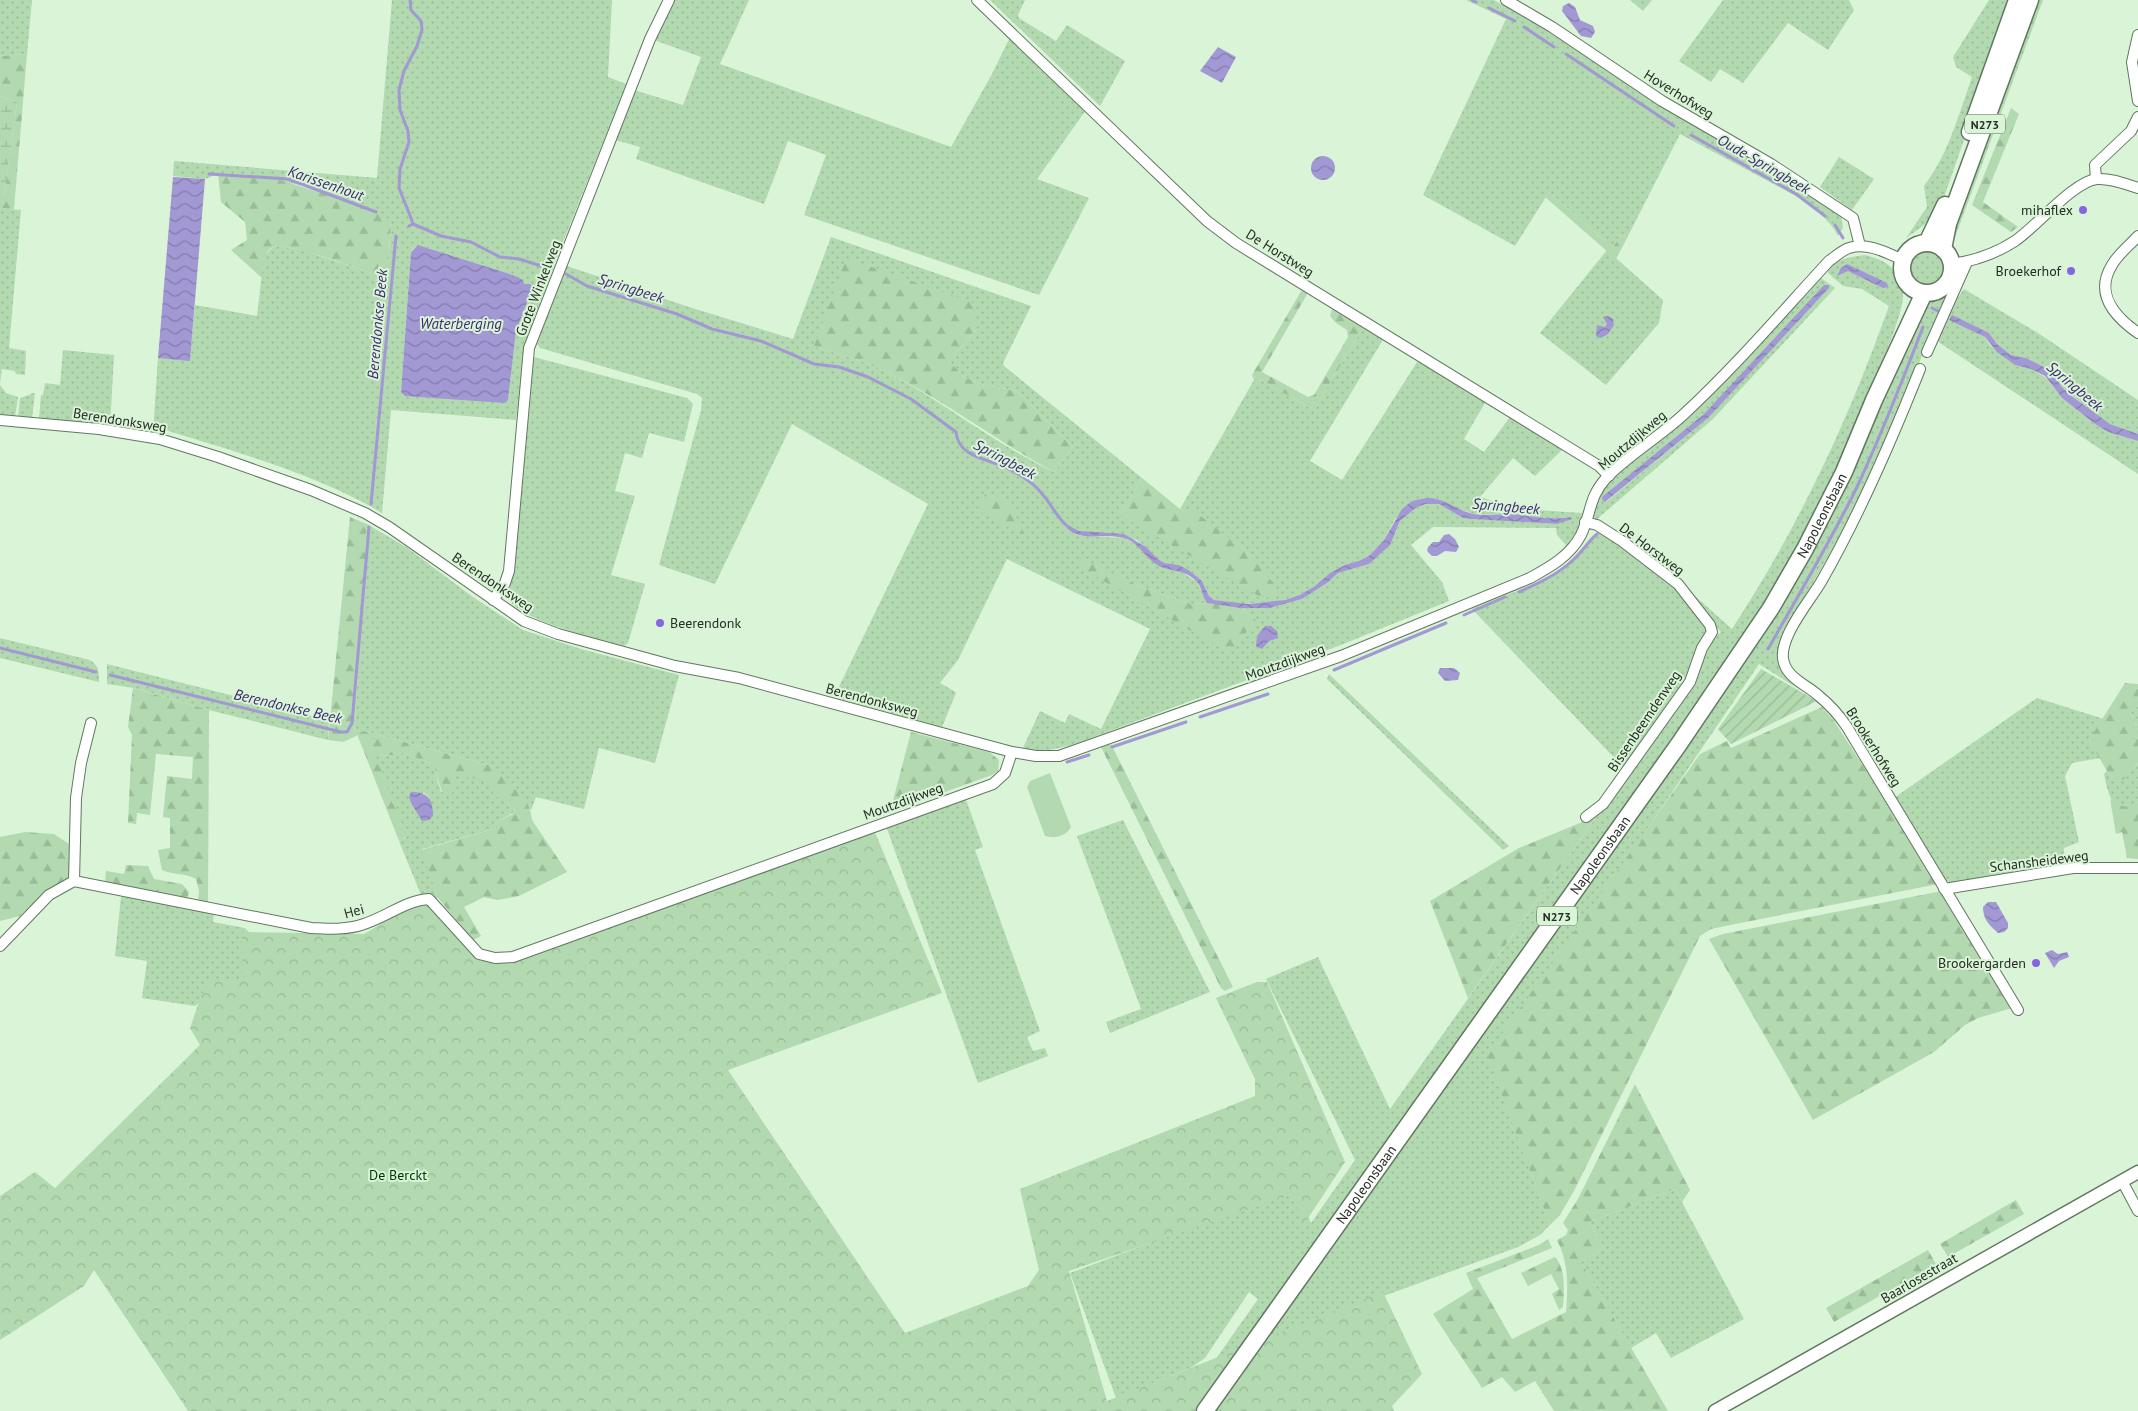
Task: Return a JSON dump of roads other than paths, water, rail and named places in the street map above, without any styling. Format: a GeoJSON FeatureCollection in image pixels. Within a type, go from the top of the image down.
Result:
{"type":"FeatureCollection","features":[{"type":"Feature","properties":{"kind":"main road","name":"N273"},"geometry":{"type":"LineString","coordinates":[[1927,243],[1939,221],[2017,0]]}},
{"type":"Feature","properties":{"kind":"main road","name":"N273"},"geometry":{"type":"LineString","coordinates":[[1943,249],[1948,224],[2030,0]]}},
{"type":"Feature","properties":{"kind":"main road"},"geometry":{"type":"LineString","coordinates":[[1927,243],[1943,249],[1959,263],[1945,285],[1932,293],[1918,290],[1903,275],[1903,260],[1912,248],[1927,243]]}},
{"type":"Feature","properties":{"kind":"main road","name":"Napoleonsbaan"},"geometry":{"type":"LineString","coordinates":[[1205,1411],[1679,744],[1747,645],[1805,549],[1844,472],[1918,290]]}},
{"type":"Feature","properties":{"kind":"street","name":"Grote Winkelweg"},"geometry":{"type":"LineString","coordinates":[[493,600],[505,583],[509,570],[530,348],[650,39],[669,0]]}},
{"type":"Feature","properties":{"kind":"street","name":"De Horstweg"},"geometry":{"type":"LineString","coordinates":[[978,0],[1207,221],[1236,243],[1600,466],[1609,476]]}},
{"type":"Feature","properties":{"kind":"street","name":"Hoverhofweg"},"geometry":{"type":"LineString","coordinates":[[1506,0],[1552,27],[1662,101],[1771,164],[1853,218],[1860,246]]}},
{"type":"Feature","properties":{"kind":"street"},"geometry":{"type":"LineString","coordinates":[[2138,35],[2132,62],[2138,102]]}},
{"type":"Feature","properties":{"kind":"street"},"geometry":{"type":"LineString","coordinates":[[2096,179],[2095,165],[2098,160],[2131,131],[2138,116]]}},
{"type":"Feature","properties":{"kind":"street"},"geometry":{"type":"LineString","coordinates":[[1927,352],[1959,263],[1992,255],[2017,240],[2082,184],[2096,179],[2117,181],[2138,188]]}},
{"type":"Feature","properties":{"kind":"street"},"geometry":{"type":"LineString","coordinates":[[2138,236],[2112,265],[2106,279],[2105,291],[2110,306],[2122,322],[2138,333]]}},
{"type":"Feature","properties":{"kind":"street","name":"Moutzdijkweg"},"geometry":{"type":"LineString","coordinates":[[609,923],[993,784],[1006,773],[1012,752],[1036,756],[1059,756],[1341,656],[1530,578],[1565,556],[1575,545],[1593,496],[1609,476],[1682,416],[1717,382],[1829,261],[1848,248],[1860,246]]}},
{"type":"Feature","properties":{"kind":"street"},"geometry":{"type":"LineString","coordinates":[[1860,246],[1876,248],[1903,260]]}},
{"type":"Feature","properties":{"kind":"street","name":"Brookerhofweg"},"geometry":{"type":"LineString","coordinates":[[1920,369],[1883,461],[1861,508],[1821,582],[1786,638],[1782,650],[1788,671],[1795,679],[1817,693],[1833,708],[1847,726],[2018,1010]]}},
{"type":"Feature","properties":{"kind":"street","name":"Berendonksweg"},"geometry":{"type":"LineString","coordinates":[[0,420],[99,429],[160,439],[256,470],[365,513],[389,527],[524,621],[558,634],[675,666],[739,678],[1012,752]]}},
{"type":"Feature","properties":{"kind":"street","name":"De Horstweg"},"geometry":{"type":"LineString","coordinates":[[1585,522],[1597,525],[1622,541],[1678,584],[1710,625],[1712,632]]}},
{"type":"Feature","properties":{"kind":"street","name":"Bissenbeemdenweg"},"geometry":{"type":"LineString","coordinates":[[1586,817],[1603,804],[1690,682],[1702,648],[1712,632]]}},
{"type":"Feature","properties":{"kind":"street"},"geometry":{"type":"LineString","coordinates":[[0,946],[49,895],[74,881],[76,798],[81,763],[91,723]]}},
{"type":"Feature","properties":{"kind":"street","name":"Schansheideweg"},"geometry":{"type":"LineString","coordinates":[[1944,889],[2073,868],[2138,868]]}},
{"type":"Feature","properties":{"kind":"street","name":"Hei"},"geometry":{"type":"LineString","coordinates":[[74,881],[310,928],[341,929],[363,924],[394,912],[418,899],[429,899],[479,954],[495,958],[513,957],[609,923]]}},
{"type":"Feature","properties":{"kind":"street","name":"Baarlosestraat"},"geometry":{"type":"LineString","coordinates":[[1715,1411],[2138,1172]]}},
{"type":"Feature","properties":{"kind":"street"},"geometry":{"type":"LineString","coordinates":[[2122,1181],[2138,1211]]}},
{"type":"Feature","properties":{"kind":"water"},"geometry":{"type":"Polygon","coordinates":[[[1569,3],[1575,7],[1580,20],[1593,26],[1595,32],[1591,38],[1581,36],[1562,11],[1563,6],[1569,3]]]}},
{"type":"Feature","properties":{"kind":"water"},"geometry":{"type":"Polygon","coordinates":[[[1218,47],[1236,57],[1222,83],[1200,71],[1218,47]]]}},
{"type":"Feature","properties":{"kind":"water"},"geometry":{"type":"Polygon","coordinates":[[[1323,156],[1331,160],[1335,168],[1331,176],[1323,180],[1315,176],[1311,168],[1315,160],[1323,156]]]}},
{"type":"Feature","properties":{"kind":"water"},"geometry":{"type":"Polygon","coordinates":[[[173,177],[205,179],[190,361],[158,358],[173,177]]]}},
{"type":"Feature","properties":{"kind":"water","name":"Waterberging"},"geometry":{"type":"Polygon","coordinates":[[[418,245],[513,275],[523,280],[524,284],[530,284],[533,287],[516,331],[508,400],[505,403],[405,396],[401,392],[411,252],[418,245]]]}},
{"type":"Feature","properties":{"kind":"water"},"geometry":{"type":"Polygon","coordinates":[[[1847,264],[1887,283],[1888,287],[1883,288],[1848,271],[1837,276],[1841,268],[1847,264]]]}},
{"type":"Feature","properties":{"kind":"water"},"geometry":{"type":"Polygon","coordinates":[[[1824,285],[1829,285],[1829,288],[1708,418],[1605,502],[1603,501],[1602,497],[1704,414],[1824,285]]]}},
{"type":"Feature","properties":{"kind":"water"},"geometry":{"type":"Polygon","coordinates":[[[1952,315],[1989,333],[1997,344],[2011,355],[2026,358],[2050,370],[2062,387],[2073,397],[2110,424],[2138,434],[2138,441],[2108,432],[2095,424],[2062,398],[2045,376],[2031,369],[2015,365],[1997,352],[1985,337],[1949,320],[1952,315]]]}},
{"type":"Feature","properties":{"kind":"water"},"geometry":{"type":"Polygon","coordinates":[[[1608,316],[1613,319],[1614,325],[1608,334],[1601,338],[1596,336],[1597,325],[1605,327],[1607,324],[1603,317],[1608,316]]]}},
{"type":"Feature","properties":{"kind":"water"},"geometry":{"type":"Polygon","coordinates":[[[1427,498],[1444,501],[1475,514],[1571,517],[1572,519],[1557,524],[1472,519],[1463,518],[1439,504],[1426,504],[1417,507],[1400,521],[1390,545],[1369,564],[1338,573],[1327,583],[1302,599],[1270,608],[1241,608],[1207,603],[1199,584],[1192,578],[1183,573],[1159,566],[1127,539],[1110,536],[1083,536],[1076,534],[1063,522],[1079,531],[1124,534],[1146,547],[1164,563],[1179,565],[1190,571],[1202,581],[1209,596],[1214,600],[1248,604],[1285,600],[1300,595],[1315,586],[1330,573],[1370,555],[1384,540],[1402,509],[1412,501],[1427,498]]]}},
{"type":"Feature","properties":{"kind":"water"},"geometry":{"type":"Polygon","coordinates":[[[1449,534],[1455,539],[1459,547],[1456,552],[1445,551],[1437,556],[1432,556],[1427,551],[1433,542],[1439,542],[1444,535],[1449,534]]]}},
{"type":"Feature","properties":{"kind":"water"},"geometry":{"type":"Polygon","coordinates":[[[1265,626],[1271,626],[1277,631],[1278,638],[1269,641],[1262,649],[1256,646],[1257,636],[1265,626]]]}},
{"type":"Feature","properties":{"kind":"water"},"geometry":{"type":"Polygon","coordinates":[[[1440,668],[1454,668],[1460,673],[1458,680],[1445,681],[1438,673],[1440,668]]]}},
{"type":"Feature","properties":{"kind":"water"},"geometry":{"type":"Polygon","coordinates":[[[411,792],[422,793],[431,801],[433,816],[429,820],[422,821],[411,803],[409,797],[411,792]]]}},
{"type":"Feature","properties":{"kind":"water"},"geometry":{"type":"Polygon","coordinates":[[[1988,902],[1996,902],[2008,923],[2008,928],[2004,932],[1998,933],[1985,918],[1983,907],[1988,902]]]}},
{"type":"Feature","properties":{"kind":"water"},"geometry":{"type":"Polygon","coordinates":[[[2052,950],[2058,954],[2067,952],[2069,957],[2059,961],[2054,968],[2045,953],[2052,950]]]}},
{"type":"Feature","properties":{"kind":"waterway","name":"Springbeek"},"geometry":{"type":"LineString","coordinates":[[410,0],[411,10],[421,21],[422,30],[417,46],[404,71],[399,90],[400,110],[408,131],[409,142],[400,169],[399,188],[413,224],[441,236],[471,242],[500,257],[519,259],[551,269]]}},
{"type":"Feature","properties":{"kind":"waterway","name":"Oude Springbeek"},"geometry":{"type":"LineString","coordinates":[[1472,0],[1476,2]]}},
{"type":"Feature","properties":{"kind":"waterway","name":"Oude Springbeek"},"geometry":{"type":"LineString","coordinates":[[1489,8],[1515,21]]}},
{"type":"Feature","properties":{"kind":"waterway","name":"Oude Springbeek"},"geometry":{"type":"LineString","coordinates":[[1524,27],[1554,47]]}},
{"type":"Feature","properties":{"kind":"waterway","name":"Oude Springbeek"},"geometry":{"type":"LineString","coordinates":[[1566,54],[1674,126]]}},
{"type":"Feature","properties":{"kind":"waterway","name":"Oude Springbeek"},"geometry":{"type":"LineString","coordinates":[[1691,135],[1796,194],[1825,216]]}},
{"type":"Feature","properties":{"kind":"waterway","name":"Karissenhout"},"geometry":{"type":"LineString","coordinates":[[209,174],[288,179],[376,212]]}},
{"type":"Feature","properties":{"kind":"waterway","name":"Springbeek"},"geometry":{"type":"LineString","coordinates":[[409,226],[413,224]]}},
{"type":"Feature","properties":{"kind":"waterway","name":"Oude Springbeek"},"geometry":{"type":"LineString","coordinates":[[1835,225],[1843,238]]}},
{"type":"Feature","properties":{"kind":"waterway","name":"Berendonkse Beek"},"geometry":{"type":"LineString","coordinates":[[371,504],[396,236]]}},
{"type":"Feature","properties":{"kind":"waterway","name":"Springbeek"},"geometry":{"type":"LineString","coordinates":[[566,274],[587,286],[677,314],[712,329],[761,341],[814,364],[839,367],[868,377],[911,399],[956,432],[958,441],[969,452],[1009,469],[1028,480],[1036,487],[1066,525]]}},
{"type":"Feature","properties":{"kind":"waterway","name":"Springbeek"},"geometry":{"type":"LineString","coordinates":[[1932,308],[1938,311]]}},
{"type":"Feature","properties":{"kind":"waterway"},"geometry":{"type":"LineString","coordinates":[[1768,649],[1856,489],[1883,429],[1923,327]]}},
{"type":"Feature","properties":{"kind":"waterway","name":"Berendonkse Beek"},"geometry":{"type":"LineString","coordinates":[[110,675],[347,732],[352,723],[369,527]]}},
{"type":"Feature","properties":{"kind":"waterway"},"geometry":{"type":"LineString","coordinates":[[1519,592],[1561,570],[1597,534]]}},
{"type":"Feature","properties":{"kind":"waterway"},"geometry":{"type":"LineString","coordinates":[[1464,615],[1505,597]]}},
{"type":"Feature","properties":{"kind":"waterway"},"geometry":{"type":"LineString","coordinates":[[1334,670],[1446,623]]}},
{"type":"Feature","properties":{"kind":"waterway","name":"Berendonkse Beek"},"geometry":{"type":"LineString","coordinates":[[0,648],[96,672]]}},
{"type":"Feature","properties":{"kind":"waterway"},"geometry":{"type":"LineString","coordinates":[[1200,717],[1268,694]]}},
{"type":"Feature","properties":{"kind":"waterway"},"geometry":{"type":"LineString","coordinates":[[1112,747],[1186,722]]}},
{"type":"Feature","properties":{"kind":"waterway"},"geometry":{"type":"LineString","coordinates":[[1067,762],[1089,755]]}},
{"type":"Feature","properties":{"kind":"place","name":"mihaflex"},"geometry":{"type":"Point","coordinates":[2083,210]}},
{"type":"Feature","properties":{"kind":"place","name":"Broekerhof"},"geometry":{"type":"Point","coordinates":[2071,271]}},
{"type":"Feature","properties":{"kind":"place","name":"Beerendonk"},"geometry":{"type":"Point","coordinates":[660,623]}},
{"type":"Feature","properties":{"kind":"place","name":"Brookergarden"},"geometry":{"type":"Point","coordinates":[2036,963]}},
{"type":"Feature","properties":{"kind":"park label","name":"De Berckt"},"geometry":{"type":"Point","coordinates":[398,1175]}}]}
